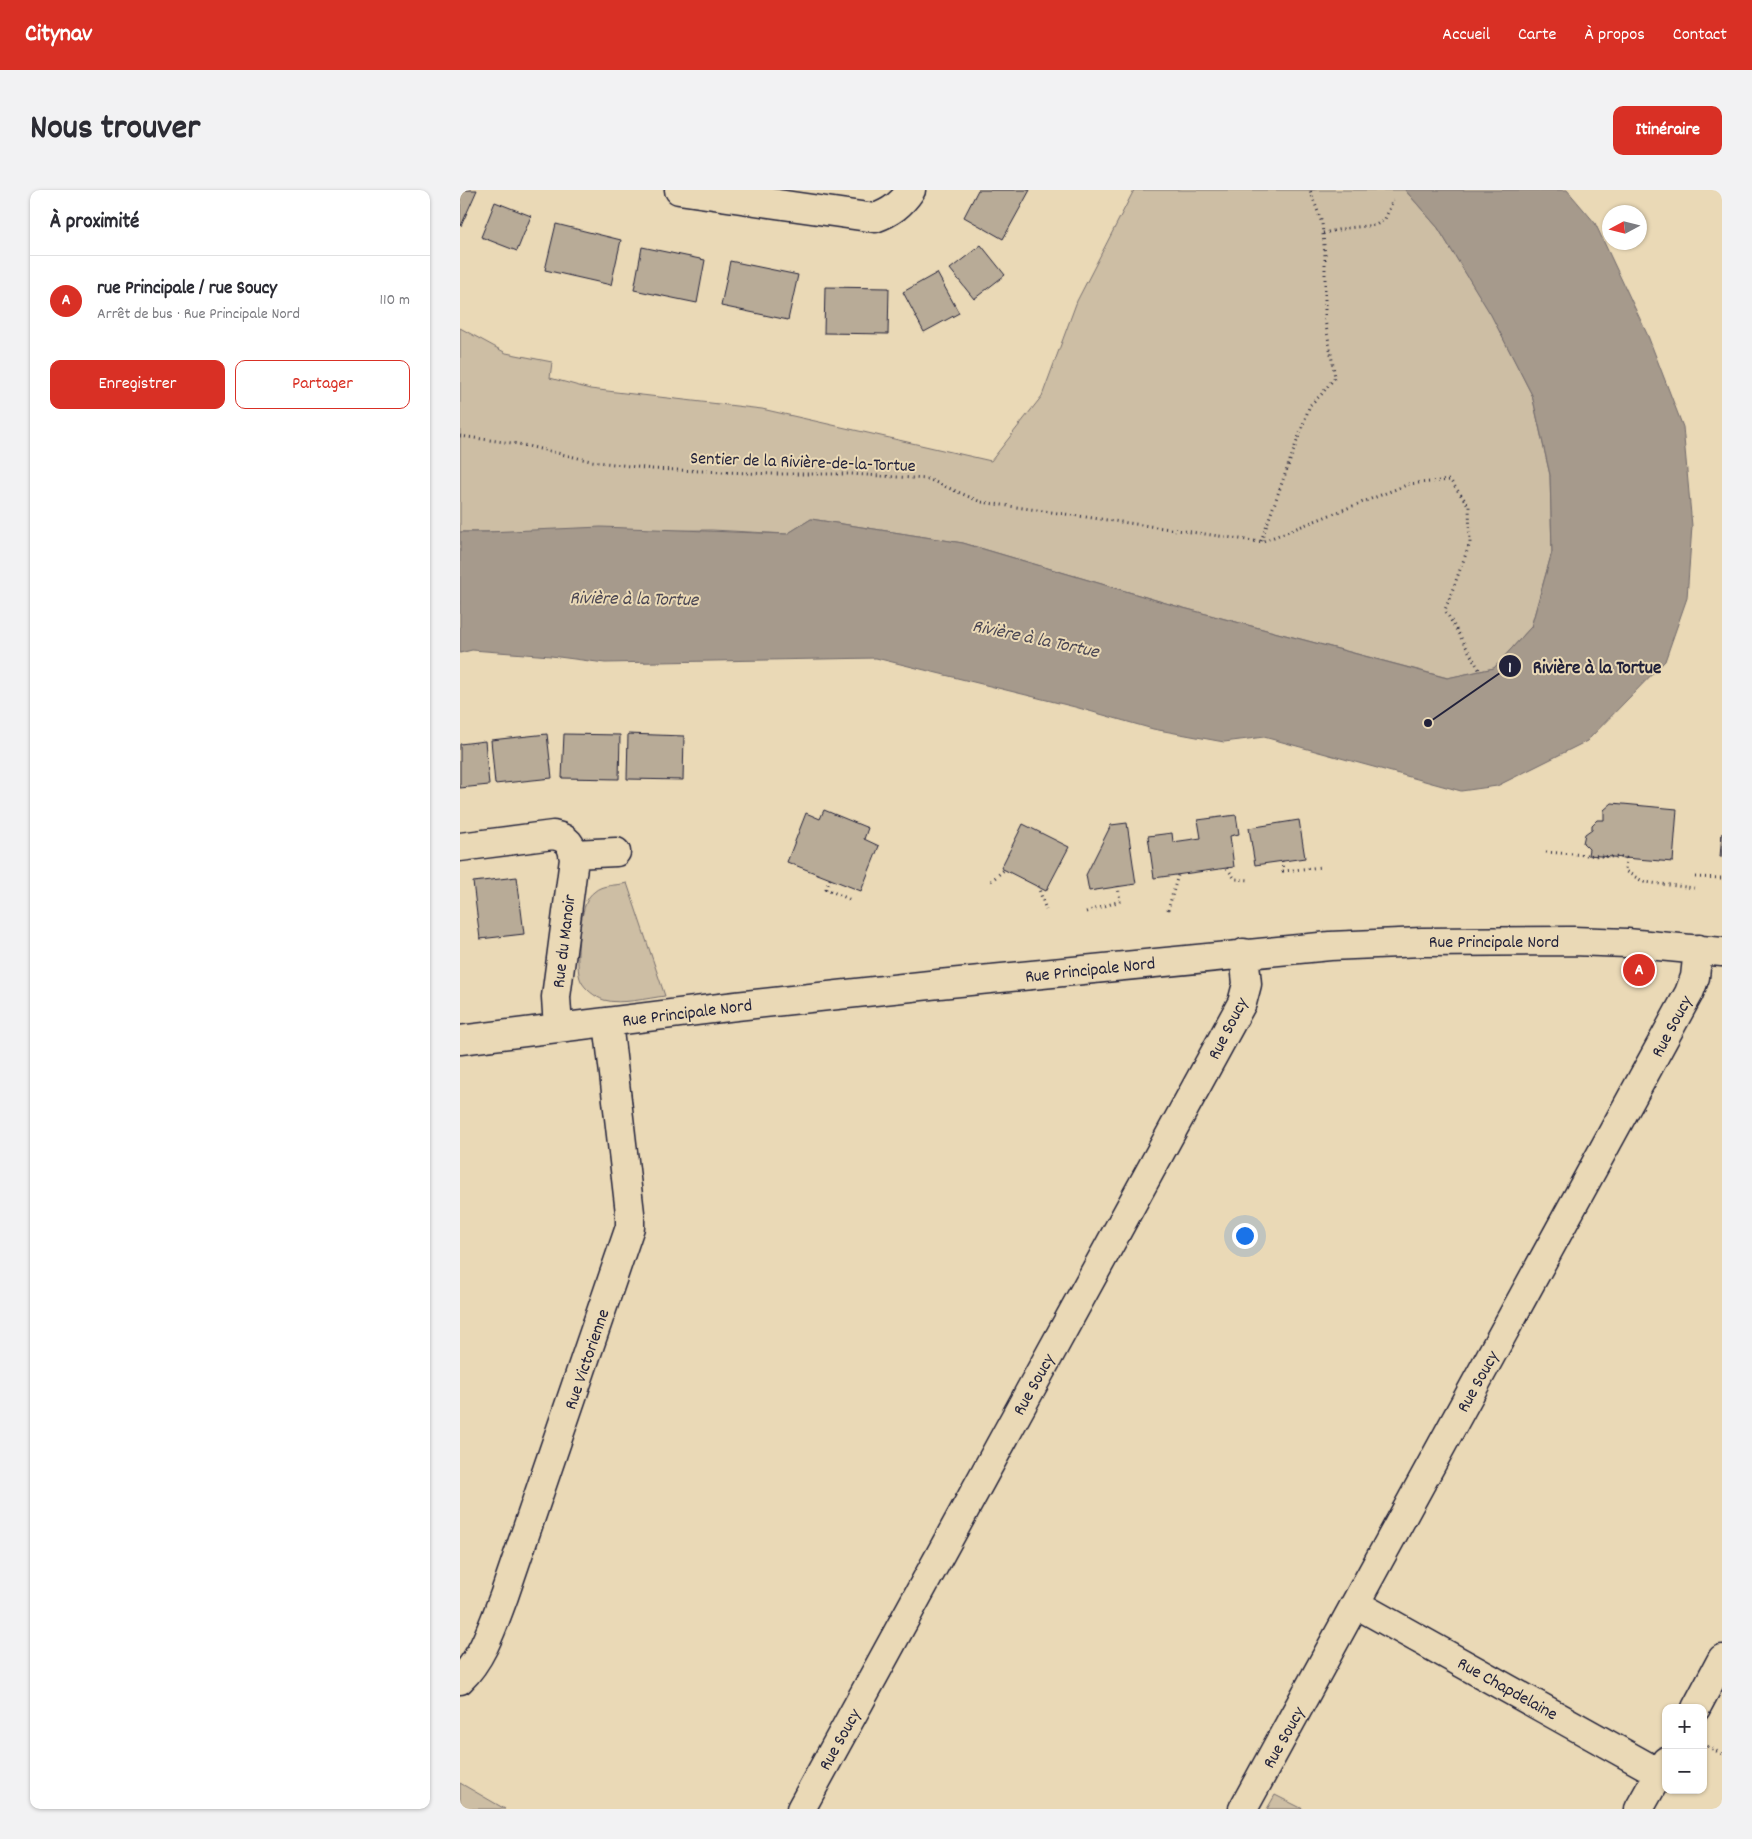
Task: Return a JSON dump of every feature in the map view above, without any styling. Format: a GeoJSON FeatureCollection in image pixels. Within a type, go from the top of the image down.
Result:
{"type":"FeatureCollection","features":[{"type":"Feature","properties":{"kind":"street"},"geometry":{"type":"LineString","coordinates":[[679,190],[875,218],[888,213],[902,202],[910,190]]}},
{"type":"Feature","properties":{"kind":"street"},"geometry":{"type":"LineString","coordinates":[[460,847],[553,835],[568,841],[572,847],[573,854],[616,852]]}},
{"type":"Feature","properties":{"kind":"street","name":"Rue du Manoir"},"geometry":{"type":"LineString","coordinates":[[558,1028],[556,997],[574,859],[573,854]]}},
{"type":"Feature","properties":{"kind":"street","name":"Rue Principale Nord"},"geometry":{"type":"LineString","coordinates":[[460,1040],[939,984],[1361,944],[1498,940],[1626,943],[1710,951]]}},
{"type":"Feature","properties":{"kind":"street","name":"Rue Soucy"},"geometry":{"type":"LineString","coordinates":[[1243,1809],[1689,993],[1695,977],[1710,951]]}},
{"type":"Feature","properties":{"kind":"street","name":"Rue Soucy"},"geometry":{"type":"LineString","coordinates":[[801,1809],[1242,1003],[1247,984],[1244,954]]}},
{"type":"Feature","properties":{"kind":"street","name":"Rue Victorienne"},"geometry":{"type":"LineString","coordinates":[[460,1680],[476,1660],[487,1640],[504,1596],[630,1227],[628,1193],[608,1022]]}},
{"type":"Feature","properties":{"kind":"street","name":"Rue Chapdelaine"},"geometry":{"type":"LineString","coordinates":[[1356,1604],[1662,1766]]}},
{"type":"Feature","properties":{"kind":"street"},"geometry":{"type":"LineString","coordinates":[[1698,1704],[1722,1659]]}},
{"type":"Feature","properties":{"kind":"street"},"geometry":{"type":"LineString","coordinates":[[1639,1809],[1662,1769]]}},
{"type":"Feature","properties":{"kind":"path"},"geometry":{"type":"LineString","coordinates":[[1261,542],[1310,405],[1335,377],[1325,320],[1325,256],[1322,223],[1310,190]]}},
{"type":"Feature","properties":{"kind":"path"},"geometry":{"type":"LineString","coordinates":[[1323,233],[1346,228],[1376,225],[1385,219],[1393,200]]}},
{"type":"Feature","properties":{"kind":"path","name":"Sentier de la Rivière-de-la-Tortue"},"geometry":{"type":"LineString","coordinates":[[460,436],[519,444],[591,461],[652,469],[772,474],[851,474],[928,480],[982,502],[1261,542],[1409,484],[1450,480],[1468,506],[1470,543],[1444,610],[1480,671]]}},
{"type":"Feature","properties":{"kind":"path"},"geometry":{"type":"LineString","coordinates":[[1546,852],[1626,858],[1625,871],[1644,882],[1694,888]]}},
{"type":"Feature","properties":{"kind":"path"},"geometry":{"type":"LineString","coordinates":[[1282,861],[1284,871],[1322,867]]}},
{"type":"Feature","properties":{"kind":"path"},"geometry":{"type":"LineString","coordinates":[[1226,868],[1235,880],[1250,880]]}},
{"type":"Feature","properties":{"kind":"path"},"geometry":{"type":"LineString","coordinates":[[991,881],[1005,869]]}},
{"type":"Feature","properties":{"kind":"path"},"geometry":{"type":"LineString","coordinates":[[1168,910],[1178,875]]}},
{"type":"Feature","properties":{"kind":"path"},"geometry":{"type":"LineString","coordinates":[[1695,877],[1722,878]]}},
{"type":"Feature","properties":{"kind":"path"},"geometry":{"type":"LineString","coordinates":[[830,879],[826,889],[851,900]]}},
{"type":"Feature","properties":{"kind":"path"},"geometry":{"type":"LineString","coordinates":[[1038,886],[1046,910]]}},
{"type":"Feature","properties":{"kind":"path"},"geometry":{"type":"LineString","coordinates":[[1086,912],[1120,901],[1118,886]]}},
{"type":"Feature","properties":{"kind":"path"},"geometry":{"type":"LineString","coordinates":[[1707,1746],[1722,1754]]}},
{"type":"Feature","properties":{"kind":"shaded area"},"geometry":{"type":"Polygon","coordinates":[[[1134,190],[1405,190],[1438,228],[1491,314],[1532,395],[1550,475],[1552,552],[1531,627],[1494,668],[1448,678],[1176,606],[963,543],[811,519],[787,534],[712,530],[460,532],[460,328],[506,353],[552,362],[550,378],[590,389],[762,409],[991,461],[1042,396],[1077,301],[1134,190]]]}},
{"type":"Feature","properties":{"kind":"shaded area"},"geometry":{"type":"Polygon","coordinates":[[[627,883],[665,996],[626,1001],[604,1000],[594,995],[585,987],[579,974],[578,953],[582,917],[588,899],[597,889],[627,883]]]}},
{"type":"Feature","properties":{"kind":"shaded area"},"geometry":{"type":"Polygon","coordinates":[[[460,1783],[505,1809],[460,1809],[460,1783]]]}},
{"type":"Feature","properties":{"kind":"shaded area"},"geometry":{"type":"Polygon","coordinates":[[[1275,1795],[1303,1809],[1267,1809],[1275,1795]]]}},
{"type":"Feature","properties":{"kind":"water"},"geometry":{"type":"Polygon","coordinates":[[[1405,190],[1567,190],[1595,223],[1602,238],[1602,250],[1608,250],[1648,336],[1683,427],[1692,526],[1687,598],[1665,661],[1587,741],[1497,786],[1461,791],[1264,737],[1224,742],[1153,729],[1075,707],[876,658],[605,663],[551,656],[472,650],[460,653],[460,532],[601,527],[787,534],[811,519],[963,543],[1176,606],[1447,678],[1494,668],[1531,627],[1552,552],[1550,475],[1532,395],[1491,315],[1438,228],[1405,190]]]}},
{"type":"Feature","properties":{"kind":"building"},"geometry":{"type":"Polygon","coordinates":[[[460,190],[477,190],[461,226],[460,225],[460,190]]]}},
{"type":"Feature","properties":{"kind":"building"},"geometry":{"type":"Polygon","coordinates":[[[978,190],[1030,190],[1003,239],[964,217],[978,190]]]}},
{"type":"Feature","properties":{"kind":"building"},"geometry":{"type":"Polygon","coordinates":[[[495,202],[531,216],[517,251],[481,237],[495,202]]]}},
{"type":"Feature","properties":{"kind":"building"},"geometry":{"type":"Polygon","coordinates":[[[556,224],[621,240],[611,285],[545,270],[556,224]]]}},
{"type":"Feature","properties":{"kind":"building"},"geometry":{"type":"Polygon","coordinates":[[[981,245],[1005,275],[974,299],[950,269],[981,245]]]}},
{"type":"Feature","properties":{"kind":"building"},"geometry":{"type":"Polygon","coordinates":[[[642,247],[705,260],[697,303],[634,290],[642,247]]]}},
{"type":"Feature","properties":{"kind":"building"},"geometry":{"type":"Polygon","coordinates":[[[730,261],[798,275],[788,320],[721,306],[730,261]]]}},
{"type":"Feature","properties":{"kind":"building"},"geometry":{"type":"Polygon","coordinates":[[[937,273],[959,313],[924,332],[903,292],[937,273]]]}},
{"type":"Feature","properties":{"kind":"building"},"geometry":{"type":"Polygon","coordinates":[[[825,287],[889,288],[888,334],[824,333],[825,287]]]}},
{"type":"Feature","properties":{"kind":"building"},"geometry":{"type":"Polygon","coordinates":[[[547,734],[552,778],[495,784],[491,740],[547,734]]]}},
{"type":"Feature","properties":{"kind":"building"},"geometry":{"type":"Polygon","coordinates":[[[564,734],[620,735],[619,779],[562,778],[564,734]]]}},
{"type":"Feature","properties":{"kind":"building"},"geometry":{"type":"Polygon","coordinates":[[[628,734],[684,736],[683,780],[627,779],[628,734]]]}},
{"type":"Feature","properties":{"kind":"building"},"geometry":{"type":"Polygon","coordinates":[[[485,741],[489,785],[460,788],[460,744],[485,741]]]}},
{"type":"Feature","properties":{"kind":"building"},"geometry":{"type":"Polygon","coordinates":[[[1612,803],[1677,809],[1673,862],[1588,855],[1589,849],[1583,843],[1585,834],[1592,829],[1592,825],[1597,820],[1604,820],[1604,810],[1612,803]]]}},
{"type":"Feature","properties":{"kind":"building"},"geometry":{"type":"Polygon","coordinates":[[[824,810],[868,828],[864,839],[879,846],[861,891],[787,862],[806,813],[820,819],[824,810]]]}},
{"type":"Feature","properties":{"kind":"building"},"geometry":{"type":"Polygon","coordinates":[[[1236,815],[1239,834],[1230,836],[1234,867],[1154,878],[1148,836],[1172,833],[1173,842],[1201,838],[1198,820],[1236,815]]]}},
{"type":"Feature","properties":{"kind":"building"},"geometry":{"type":"Polygon","coordinates":[[[1299,820],[1305,858],[1255,865],[1249,828],[1299,820]]]}},
{"type":"Feature","properties":{"kind":"building"},"geometry":{"type":"Polygon","coordinates":[[[1127,823],[1136,884],[1089,891],[1086,875],[1111,825],[1127,823]]]}},
{"type":"Feature","properties":{"kind":"building"},"geometry":{"type":"Polygon","coordinates":[[[1023,824],[1069,847],[1046,891],[1001,868],[1023,824]]]}},
{"type":"Feature","properties":{"kind":"building"},"geometry":{"type":"Polygon","coordinates":[[[1722,833],[1722,857],[1720,857],[1722,833]]]}},
{"type":"Feature","properties":{"kind":"building"},"geometry":{"type":"Polygon","coordinates":[[[517,877],[524,934],[480,939],[473,882],[517,877]]]}},
{"type":"Feature","properties":{"kind":"place","name":"Rivière à la Tortue"},"geometry":{"type":"Point","coordinates":[1428,723]}},
{"type":"Feature","properties":{"kind":"place","name":"rue Principale / rue Soucy"},"geometry":{"type":"Point","coordinates":[1639,970]}}]}
